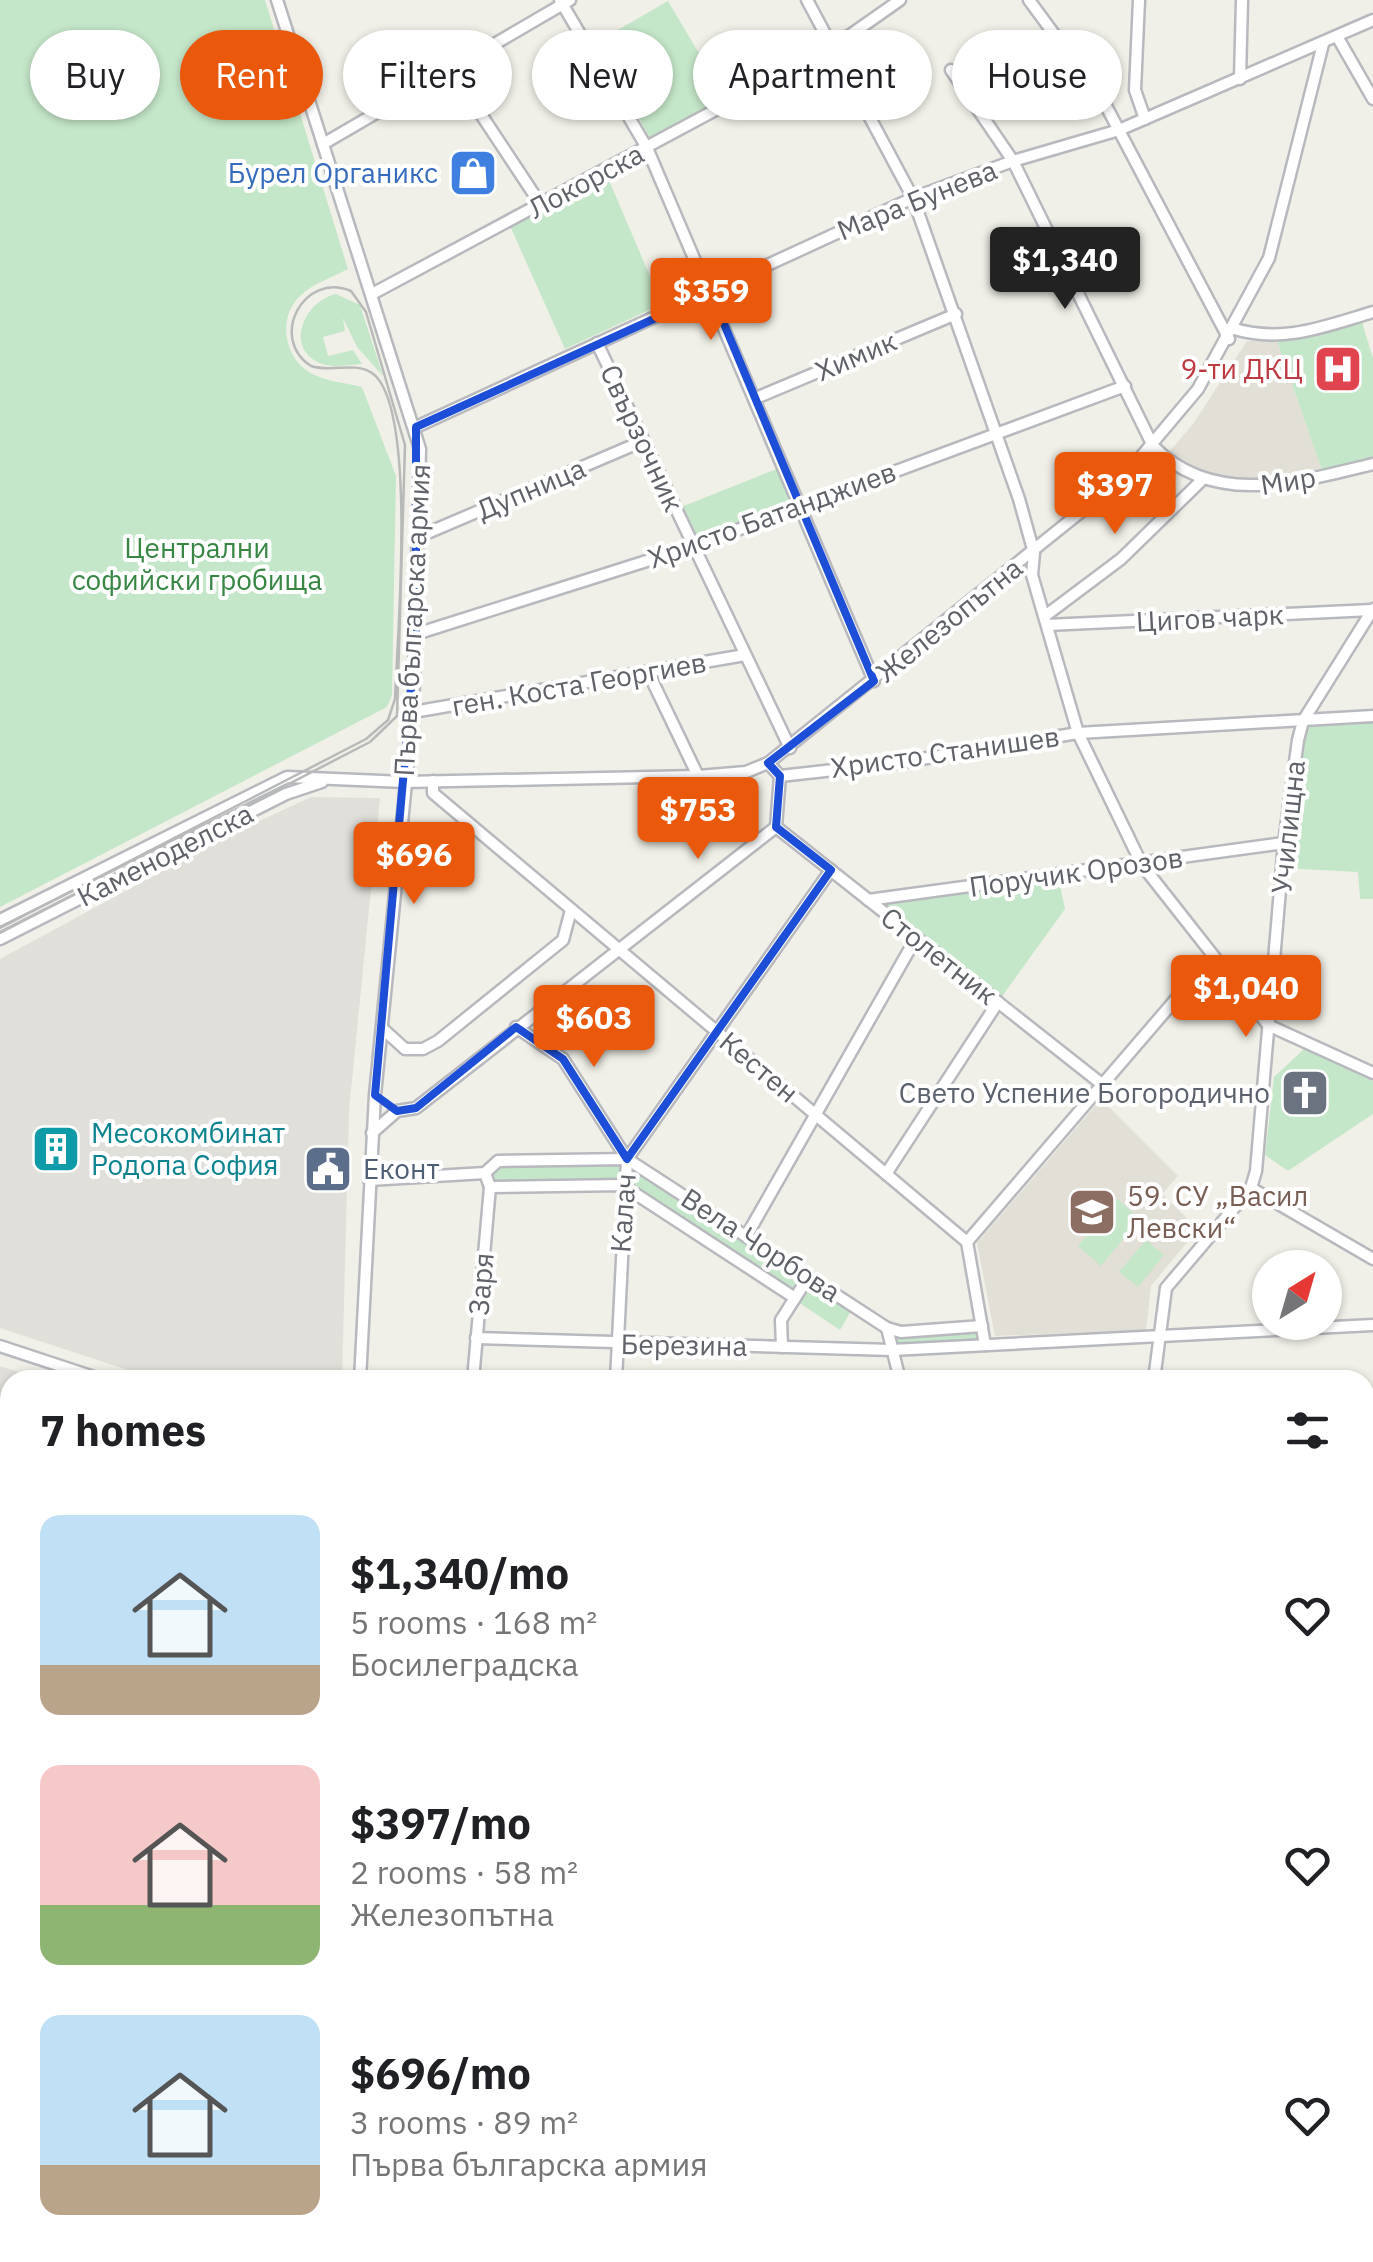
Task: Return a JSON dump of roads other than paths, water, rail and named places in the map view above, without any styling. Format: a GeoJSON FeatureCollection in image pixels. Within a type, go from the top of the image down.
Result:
{"type":"FeatureCollection","features":[{"type":"Feature","properties":{"kind":"street","name":"Първа българска армия"},"geometry":{"type":"LineString","coordinates":[[277,0],[420,449],[412,712],[372,1132],[360,1370]]}},
{"type":"Feature","properties":{"kind":"street"},"geometry":{"type":"LineString","coordinates":[[807,0],[824,30]]}},
{"type":"Feature","properties":{"kind":"street","name":"Локорска"},"geometry":{"type":"LineString","coordinates":[[858,30],[900,0]]}},
{"type":"Feature","properties":{"kind":"street"},"geometry":{"type":"LineString","coordinates":[[1029,0],[1119,130],[1220,324],[1231,334],[1292,336],[1373,312]]}},
{"type":"Feature","properties":{"kind":"street"},"geometry":{"type":"LineString","coordinates":[[1139,0],[1135,90],[1145,119]]}},
{"type":"Feature","properties":{"kind":"street"},"geometry":{"type":"LineString","coordinates":[[1240,79],[1242,0]]}},
{"type":"Feature","properties":{"kind":"street"},"geometry":{"type":"LineString","coordinates":[[512,33],[564,2],[647,148],[712,292],[874,680]]}},
{"type":"Feature","properties":{"kind":"street","name":"Мара Бунева"},"geometry":{"type":"LineString","coordinates":[[416,427],[913,198],[1013,161],[1119,130],[1373,20]]}},
{"type":"Feature","properties":{"kind":"street"},"geometry":{"type":"LineString","coordinates":[[1338,38],[1373,100]]}},
{"type":"Feature","properties":{"kind":"street","name":"Железопътна"},"geometry":{"type":"LineString","coordinates":[[768,763],[1123,478],[1198,390],[1269,258],[1322,44]]}},
{"type":"Feature","properties":{"kind":"street"},"geometry":{"type":"LineString","coordinates":[[951,70],[1013,161],[1152,446]]}},
{"type":"Feature","properties":{"kind":"street"},"geometry":{"type":"LineString","coordinates":[[324,144],[365,120]]}},
{"type":"Feature","properties":{"kind":"street"},"geometry":{"type":"LineString","coordinates":[[485,120],[540,205]]}},
{"type":"Feature","properties":{"kind":"street","name":"Локорска"},"geometry":{"type":"LineString","coordinates":[[372,294],[699,120]]}},
{"type":"Feature","properties":{"kind":"street"},"geometry":{"type":"LineString","coordinates":[[872,120],[913,198],[996,431],[1034,552],[1032,574],[1078,733],[1142,865],[1268,1024],[1373,1073]]}},
{"type":"Feature","properties":{"kind":"street","name":"Химик"},"geometry":{"type":"LineString","coordinates":[[756,398],[956,314]]}},
{"type":"Feature","properties":{"kind":"street","name":"Свързочник"},"geometry":{"type":"LineString","coordinates":[[597,344],[790,748]]}},
{"type":"Feature","properties":{"kind":"street","name":"Христо Батанджиев"},"geometry":{"type":"LineString","coordinates":[[416,634],[694,546],[1124,386]]}},
{"type":"Feature","properties":{"kind":"street","name":"Дупница"},"geometry":{"type":"LineString","coordinates":[[418,538],[644,441]]}},
{"type":"Feature","properties":{"kind":"street","name":"Мир"},"geometry":{"type":"LineString","coordinates":[[1152,446],[1164,458],[1203,479],[1250,488],[1373,464]]}},
{"type":"Feature","properties":{"kind":"street","name":"Железопътна"},"geometry":{"type":"LineString","coordinates":[[1046,621],[1121,559],[1203,479]]}},
{"type":"Feature","properties":{"kind":"street"},"geometry":{"type":"LineString","coordinates":[[1303,721],[1373,610]]}},
{"type":"Feature","properties":{"kind":"street","name":"Цигов чарк"},"geometry":{"type":"LineString","coordinates":[[1046,621],[1373,610]]}},
{"type":"Feature","properties":{"kind":"street","name":"ген. Коста Георгиев"},"geometry":{"type":"LineString","coordinates":[[412,712],[745,655]]}},
{"type":"Feature","properties":{"kind":"street"},"geometry":{"type":"LineString","coordinates":[[648,672],[698,776]]}},
{"type":"Feature","properties":{"kind":"street","name":"Христо Станишев"},"geometry":{"type":"LineString","coordinates":[[780,776],[897,764],[1078,733],[1373,716]]}},
{"type":"Feature","properties":{"kind":"street","name":"Училищна"},"geometry":{"type":"LineString","coordinates":[[1251,1188],[1284,843],[1303,721]]}},
{"type":"Feature","properties":{"kind":"street"},"geometry":{"type":"LineString","coordinates":[[372,1132],[397,1111],[416,1108],[776,827],[780,776],[768,763],[746,772],[698,776],[405,782]]}},
{"type":"Feature","properties":{"kind":"street","name":"Каменоделска"},"geometry":{"type":"LineString","coordinates":[[0,920],[278,779],[405,782]]}},
{"type":"Feature","properties":{"kind":"street","name":"Каменоделска"},"geometry":{"type":"LineString","coordinates":[[0,940],[286,794],[333,779]]}},
{"type":"Feature","properties":{"kind":"street","name":"Кестен"},"geometry":{"type":"LineString","coordinates":[[433,781],[433,793],[968,1242]]}},
{"type":"Feature","properties":{"kind":"street","name":"Столетник"},"geometry":{"type":"LineString","coordinates":[[776,827],[1103,1084]]}},
{"type":"Feature","properties":{"kind":"street","name":"Поручик Орозов"},"geometry":{"type":"LineString","coordinates":[[868,900],[1284,843]]}},
{"type":"Feature","properties":{"kind":"street","name":"Калач"},"geometry":{"type":"LineString","coordinates":[[616,1370],[622,1185],[627,1158],[830,870]]}},
{"type":"Feature","properties":{"kind":"street"},"geometry":{"type":"LineString","coordinates":[[383,1030],[406,1049],[423,1049],[438,1041],[563,940],[572,910]]}},
{"type":"Feature","properties":{"kind":"street"},"geometry":{"type":"LineString","coordinates":[[746,1235],[916,938]]}},
{"type":"Feature","properties":{"kind":"street"},"geometry":{"type":"LineString","coordinates":[[985,1345],[968,1242],[1212,957]]}},
{"type":"Feature","properties":{"kind":"street"},"geometry":{"type":"LineString","coordinates":[[886,1174],[998,1002]]}},
{"type":"Feature","properties":{"kind":"street"},"geometry":{"type":"LineString","coordinates":[[516,1027],[563,1059],[627,1158]]}},
{"type":"Feature","properties":{"kind":"street"},"geometry":{"type":"LineString","coordinates":[[375,1095],[397,1111]]}},
{"type":"Feature","properties":{"kind":"street"},"geometry":{"type":"LineString","coordinates":[[369,1180],[485,1173],[498,1161],[627,1158]]}},
{"type":"Feature","properties":{"kind":"street","name":"Вела Чорбова"},"geometry":{"type":"LineString","coordinates":[[627,1158],[888,1328]]}},
{"type":"Feature","properties":{"kind":"street"},"geometry":{"type":"LineString","coordinates":[[485,1173],[490,1187],[622,1185]]}},
{"type":"Feature","properties":{"kind":"street","name":"Вела Чорбова"},"geometry":{"type":"LineString","coordinates":[[622,1185],[795,1298]]}},
{"type":"Feature","properties":{"kind":"street","name":"Заря"},"geometry":{"type":"LineString","coordinates":[[474,1370],[490,1187]]}},
{"type":"Feature","properties":{"kind":"street"},"geometry":{"type":"LineString","coordinates":[[1155,1370],[1166,1288],[1251,1188],[1373,1259]]}},
{"type":"Feature","properties":{"kind":"street"},"geometry":{"type":"LineString","coordinates":[[685,1224],[699,1204]]}},
{"type":"Feature","properties":{"kind":"street"},"geometry":{"type":"LineString","coordinates":[[782,1347],[782,1320],[809,1276]]}},
{"type":"Feature","properties":{"kind":"street"},"geometry":{"type":"LineString","coordinates":[[892,1350],[1373,1325]]}},
{"type":"Feature","properties":{"kind":"street"},"geometry":{"type":"LineString","coordinates":[[897,1370],[888,1328],[901,1332],[982,1326]]}},
{"type":"Feature","properties":{"kind":"street","name":"Березина"},"geometry":{"type":"LineString","coordinates":[[476,1338],[892,1350]]}},
{"type":"Feature","properties":{"kind":"street"},"geometry":{"type":"LineString","coordinates":[[0,1346],[72,1370]]}},
{"type":"Feature","properties":{"kind":"tram line"},"geometry":{"type":"LineString","coordinates":[[0,928],[366,739],[388,720],[395,699],[401,578],[400,475],[395,429],[386,394],[372,373],[358,368],[311,366],[298,354],[292,340],[297,310],[306,299],[319,290],[334,287],[351,291],[366,312],[405,445],[397,716],[370,742],[0,933]]}},
{"type":"Feature","properties":{"kind":"place","name":"Бурел Органикс"},"geometry":{"type":"Point","coordinates":[473,173]}},
{"type":"Feature","properties":{"kind":"place","name":"9-ти ДКЦ"},"geometry":{"type":"Point","coordinates":[1338,369]}},
{"type":"Feature","properties":{"kind":"place","name":"Свето Успение Богородично"},"geometry":{"type":"Point","coordinates":[1305,1093]}},
{"type":"Feature","properties":{"kind":"place","name":"Месокомбинат Родопа София"},"geometry":{"type":"Point","coordinates":[56,1149]}},
{"type":"Feature","properties":{"kind":"place","name":"Еконт"},"geometry":{"type":"Point","coordinates":[328,1169]}},
{"type":"Feature","properties":{"kind":"place","name":"59. СУ „Васил Левски“"},"geometry":{"type":"Point","coordinates":[1092,1212]}},
{"type":"Feature","properties":{"kind":"park label","name":"Централни софийски гробища"},"geometry":{"type":"Point","coordinates":[197,564]}}]}
